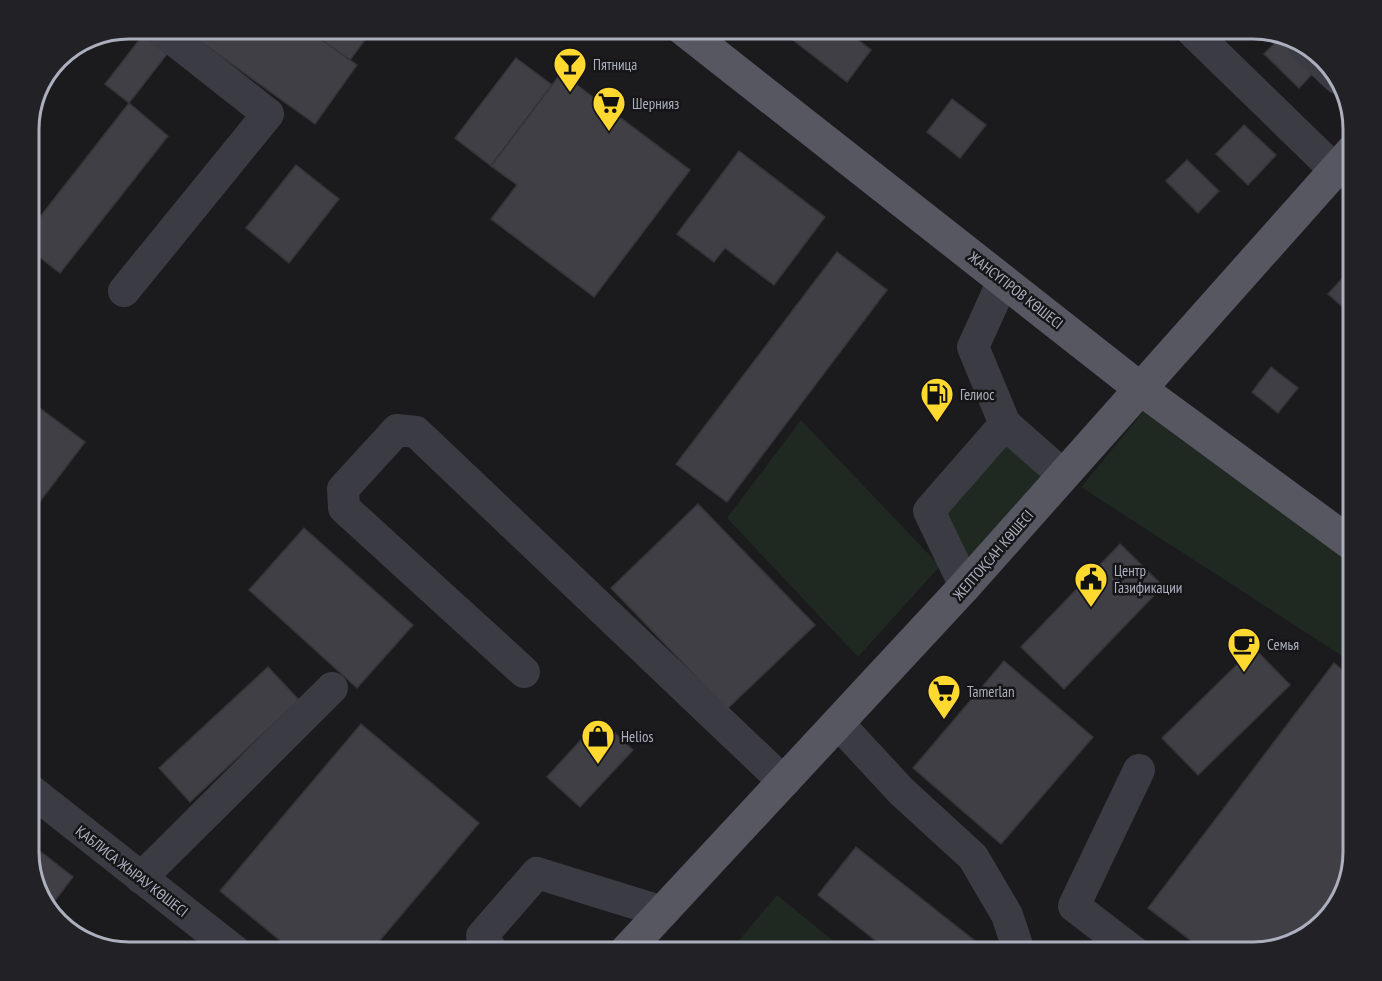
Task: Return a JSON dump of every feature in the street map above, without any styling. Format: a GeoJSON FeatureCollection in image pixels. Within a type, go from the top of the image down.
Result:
{"type":"FeatureCollection","features":[{"type":"Feature","properties":{"kind":"main road","name":"ЖАНСҮГІРОВ КӨШЕСІ"},"geometry":{"type":"LineString","coordinates":[[697,39],[1142,390],[1343,538]]}},
{"type":"Feature","properties":{"kind":"main road","name":"ЖЕЛТОҚСАН КӨШЕСІ"},"geometry":{"type":"LineString","coordinates":[[634,942],[965,586],[1343,163]]}},
{"type":"Feature","properties":{"kind":"street"},"geometry":{"type":"LineString","coordinates":[[124,291],[268,114],[174,39]]}},
{"type":"Feature","properties":{"kind":"street"},"geometry":{"type":"LineString","coordinates":[[1201,39],[1343,159]]}},
{"type":"Feature","properties":{"kind":"street"},"geometry":{"type":"LineString","coordinates":[[1003,281],[973,347],[1005,424],[1063,475]]}},
{"type":"Feature","properties":{"kind":"street"},"geometry":{"type":"LineString","coordinates":[[965,586],[929,511],[1005,424]]}},
{"type":"Feature","properties":{"kind":"street"},"geometry":{"type":"LineString","coordinates":[[524,672],[344,508],[343,489],[397,430],[416,432],[784,782]]}},
{"type":"Feature","properties":{"kind":"street"},"geometry":{"type":"LineString","coordinates":[[141,878],[332,688]]}},
{"type":"Feature","properties":{"kind":"street"},"geometry":{"type":"LineString","coordinates":[[839,724],[901,791],[973,858],[1007,915],[1016,942]]}},
{"type":"Feature","properties":{"kind":"street"},"geometry":{"type":"LineString","coordinates":[[1121,942],[1074,906],[1139,770]]}},
{"type":"Feature","properties":{"kind":"street","name":"ҚАБЛИСА ЖЫРАУ КӨШЕСІ"},"geometry":{"type":"LineString","coordinates":[[39,803],[141,878],[221,942]]}},
{"type":"Feature","properties":{"kind":"street"},"geometry":{"type":"LineString","coordinates":[[486,942],[482,936],[537,873],[663,912]]}},
{"type":"Feature","properties":{"kind":"shaded area"},"geometry":{"type":"Polygon","coordinates":[[[1147,407],[1343,556],[1343,657],[1081,487],[1147,407]]]}},
{"type":"Feature","properties":{"kind":"shaded area"},"geometry":{"type":"Polygon","coordinates":[[[801,420],[940,566],[858,657],[727,518],[801,420]]]}},
{"type":"Feature","properties":{"kind":"shaded area"},"geometry":{"type":"Polygon","coordinates":[[[1006,441],[1047,477],[967,571],[940,514],[1006,441]]]}},
{"type":"Feature","properties":{"kind":"shaded area"},"geometry":{"type":"Polygon","coordinates":[[[777,895],[835,942],[737,942],[777,895]]]}},
{"type":"Feature","properties":{"kind":"building"},"geometry":{"type":"Polygon","coordinates":[[[140,39],[148,39],[167,54],[129,103],[105,84],[140,39]]]}},
{"type":"Feature","properties":{"kind":"building"},"geometry":{"type":"Polygon","coordinates":[[[197,39],[321,39],[357,65],[315,124],[197,39]]]}},
{"type":"Feature","properties":{"kind":"building"},"geometry":{"type":"Polygon","coordinates":[[[321,39],[366,39],[350,60],[321,39]]]}},
{"type":"Feature","properties":{"kind":"building"},"geometry":{"type":"Polygon","coordinates":[[[792,39],[857,39],[871,50],[847,82],[792,39]]]}},
{"type":"Feature","properties":{"kind":"building"},"geometry":{"type":"Polygon","coordinates":[[[1276,42],[1282,44],[1298,51],[1318,68],[1299,88],[1264,54],[1276,42]]]}},
{"type":"Feature","properties":{"kind":"building"},"geometry":{"type":"Polygon","coordinates":[[[516,58],[552,85],[491,166],[455,138],[516,58]]]}},
{"type":"Feature","properties":{"kind":"building"},"geometry":{"type":"Polygon","coordinates":[[[561,73],[690,170],[594,297],[491,219],[517,185],[491,166],[561,73]]]}},
{"type":"Feature","properties":{"kind":"building"},"geometry":{"type":"Polygon","coordinates":[[[952,99],[986,125],[960,158],[927,132],[952,99]]]}},
{"type":"Feature","properties":{"kind":"building"},"geometry":{"type":"Polygon","coordinates":[[[129,103],[168,136],[60,273],[39,257],[39,218],[129,103]]]}},
{"type":"Feature","properties":{"kind":"building"},"geometry":{"type":"Polygon","coordinates":[[[1244,125],[1276,155],[1248,185],[1216,154],[1244,125]]]}},
{"type":"Feature","properties":{"kind":"building"},"geometry":{"type":"Polygon","coordinates":[[[739,151],[825,217],[774,285],[725,248],[714,262],[677,234],[739,151]]]}},
{"type":"Feature","properties":{"kind":"building"},"geometry":{"type":"Polygon","coordinates":[[[1187,160],[1219,191],[1198,213],[1166,181],[1187,160]]]}},
{"type":"Feature","properties":{"kind":"building"},"geometry":{"type":"Polygon","coordinates":[[[296,165],[339,199],[289,263],[246,228],[296,165]]]}},
{"type":"Feature","properties":{"kind":"building"},"geometry":{"type":"Polygon","coordinates":[[[837,252],[887,290],[727,502],[676,464],[837,252]]]}},
{"type":"Feature","properties":{"kind":"building"},"geometry":{"type":"Polygon","coordinates":[[[1343,278],[1343,307],[1328,294],[1343,278]]]}},
{"type":"Feature","properties":{"kind":"building"},"geometry":{"type":"Polygon","coordinates":[[[1271,367],[1298,388],[1278,413],[1252,392],[1271,367]]]}},
{"type":"Feature","properties":{"kind":"building"},"geometry":{"type":"Polygon","coordinates":[[[39,408],[85,442],[39,503],[39,408]]]}},
{"type":"Feature","properties":{"kind":"building"},"geometry":{"type":"Polygon","coordinates":[[[698,504],[815,625],[727,709],[611,588],[698,504]]]}},
{"type":"Feature","properties":{"kind":"building"},"geometry":{"type":"Polygon","coordinates":[[[304,528],[413,625],[357,688],[249,590],[304,528]]]}},
{"type":"Feature","properties":{"kind":"building"},"geometry":{"type":"Polygon","coordinates":[[[1120,544],[1163,586],[1064,689],[1021,647],[1120,544]]]}},
{"type":"Feature","properties":{"kind":"building"},"geometry":{"type":"Polygon","coordinates":[[[1254,648],[1290,685],[1198,775],[1162,738],[1254,648]]]}},
{"type":"Feature","properties":{"kind":"building"},"geometry":{"type":"Polygon","coordinates":[[[1004,661],[1093,737],[1001,844],[913,768],[1004,661]]]}},
{"type":"Feature","properties":{"kind":"building"},"geometry":{"type":"Polygon","coordinates":[[[1334,663],[1343,671],[1343,852],[1338,881],[1324,907],[1312,920],[1293,933],[1276,939],[1253,942],[1193,942],[1148,908],[1334,663]]]}},
{"type":"Feature","properties":{"kind":"building"},"geometry":{"type":"Polygon","coordinates":[[[268,667],[299,700],[190,802],[159,768],[268,667]]]}},
{"type":"Feature","properties":{"kind":"building"},"geometry":{"type":"Polygon","coordinates":[[[600,719],[633,750],[580,807],[547,777],[600,719]]]}},
{"type":"Feature","properties":{"kind":"building"},"geometry":{"type":"Polygon","coordinates":[[[361,724],[479,823],[378,942],[282,942],[220,891],[361,724]]]}},
{"type":"Feature","properties":{"kind":"building"},"geometry":{"type":"Polygon","coordinates":[[[856,847],[976,942],[877,942],[818,895],[856,847]]]}},
{"type":"Feature","properties":{"kind":"building"},"geometry":{"type":"Polygon","coordinates":[[[39,850],[73,877],[54,902],[42,875],[39,850]]]}},
{"type":"Feature","properties":{"kind":"place","name":"Пятница"},"geometry":{"type":"Point","coordinates":[570,93]}},
{"type":"Feature","properties":{"kind":"place","name":"Шернияз"},"geometry":{"type":"Point","coordinates":[609,132]}},
{"type":"Feature","properties":{"kind":"place","name":"Гелиос"},"geometry":{"type":"Point","coordinates":[937,423]}},
{"type":"Feature","properties":{"kind":"place","name":"Центр Газификации"},"geometry":{"type":"Point","coordinates":[1091,608]}},
{"type":"Feature","properties":{"kind":"place","name":"Семья"},"geometry":{"type":"Point","coordinates":[1244,673]}},
{"type":"Feature","properties":{"kind":"place","name":"Tamerlan"},"geometry":{"type":"Point","coordinates":[944,720]}},
{"type":"Feature","properties":{"kind":"place","name":"Helios"},"geometry":{"type":"Point","coordinates":[598,765]}}]}
